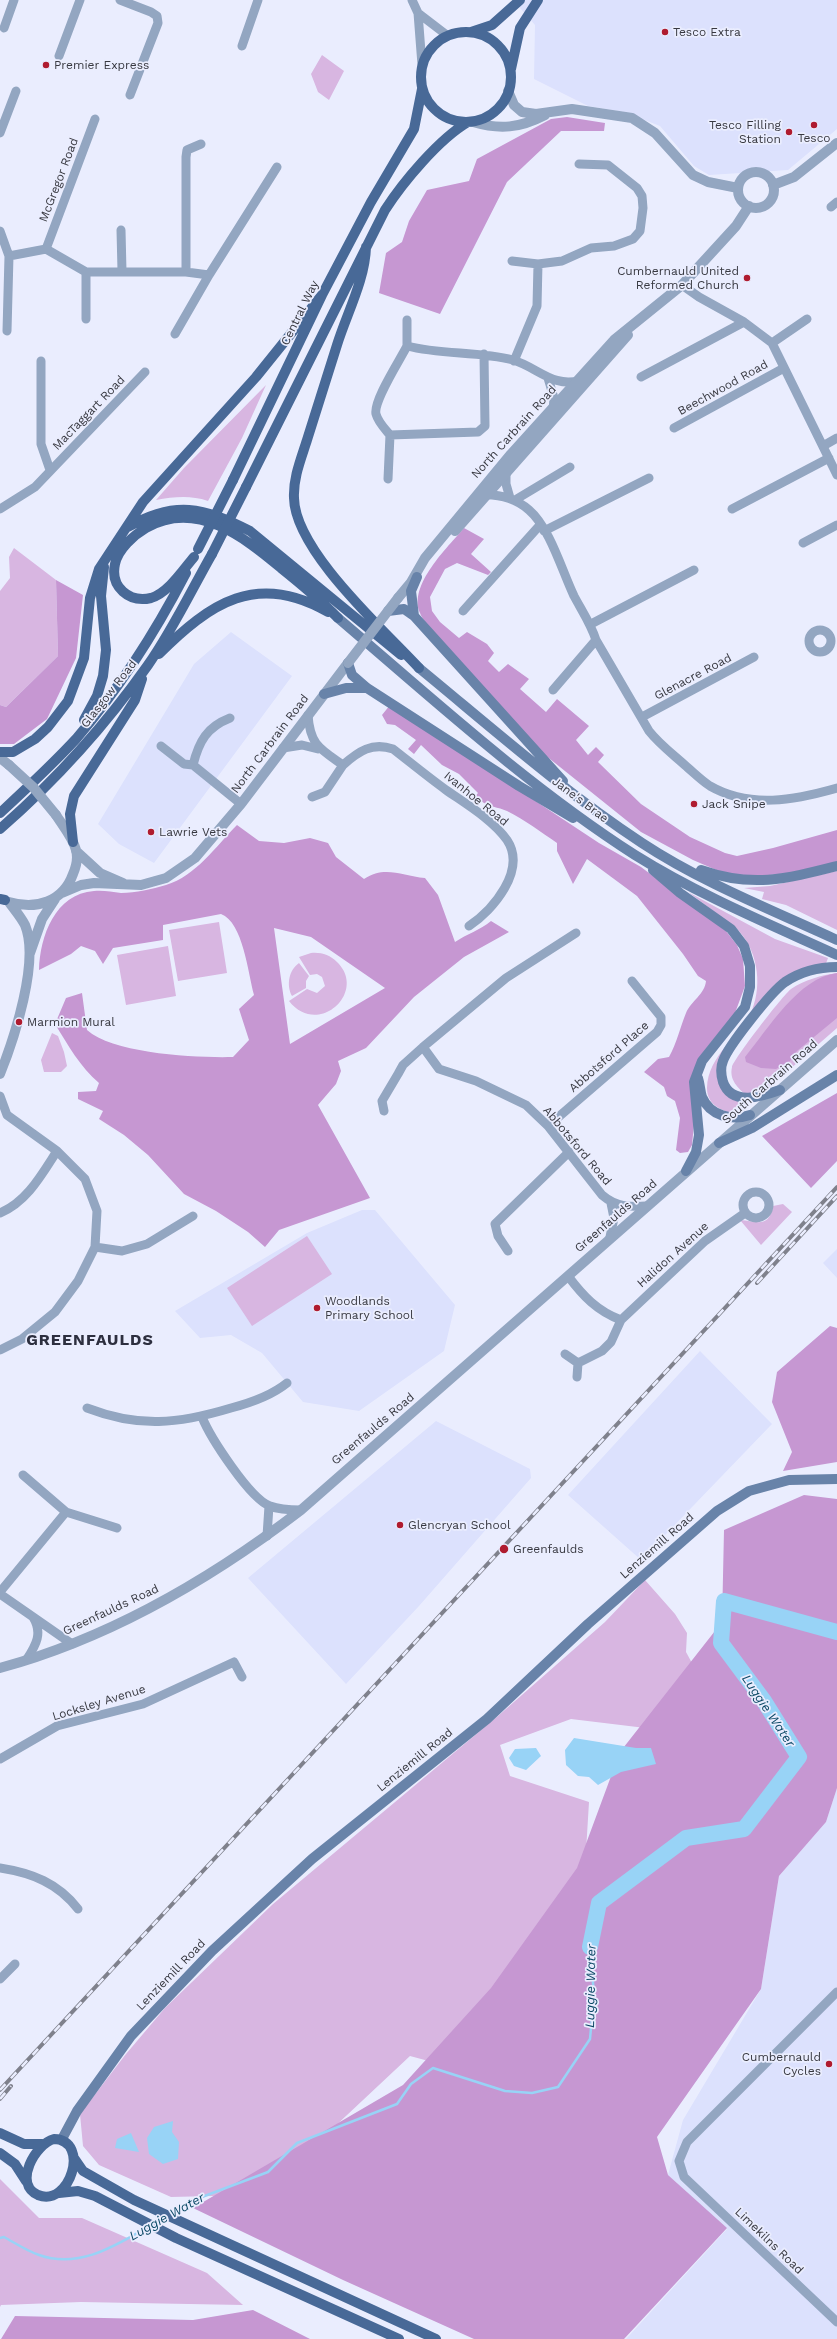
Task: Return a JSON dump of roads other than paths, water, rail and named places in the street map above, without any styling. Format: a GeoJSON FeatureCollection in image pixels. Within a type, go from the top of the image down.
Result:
{"type":"FeatureCollection","features":[{"type":"Feature","properties":{"kind":"main road"},"geometry":{"type":"LineString","coordinates":[[470,122],[456,121],[434,110],[422,89],[422,65],[431,47],[448,36],[471,32],[492,25],[520,0]]}},
{"type":"Feature","properties":{"kind":"main road"},"geometry":{"type":"LineString","coordinates":[[419,668],[319,558],[300,526],[296,514],[294,499],[297,470],[362,274],[366,247],[396,194],[450,135],[470,122],[491,114],[504,100],[508,91],[510,71],[520,28],[538,0]]}},
{"type":"Feature","properties":{"kind":"main road"},"geometry":{"type":"LineString","coordinates":[[471,32],[487,37],[500,48],[510,71]]}},
{"type":"Feature","properties":{"kind":"main road","name":"Central Way"},"geometry":{"type":"LineString","coordinates":[[196,553],[233,480],[322,295],[371,202],[414,129],[422,89]]}},
{"type":"Feature","properties":{"kind":"main road","name":"Glasgow Road"},"geometry":{"type":"LineString","coordinates":[[0,829],[68,766],[122,701],[148,666],[212,554],[366,247]]}},
{"type":"Feature","properties":{"kind":"main road"},"geometry":{"type":"LineString","coordinates":[[0,752],[13,752],[35,739],[48,727],[68,701],[84,658],[92,588],[99,569],[143,502],[256,377],[322,295]]}},
{"type":"Feature","properties":{"kind":"main road"},"geometry":{"type":"LineString","coordinates":[[126,529],[146,517],[176,509],[202,510],[229,521],[250,532],[396,652],[419,668]]}},
{"type":"Feature","properties":{"kind":"main road"},"geometry":{"type":"LineString","coordinates":[[196,553],[176,579],[155,597],[136,599],[127,596],[116,581],[115,563],[127,543],[138,532],[164,520],[178,518],[199,519],[218,524],[248,540],[318,598],[338,618]]}},
{"type":"Feature","properties":{"kind":"main road","name":"Glasgow Road"},"geometry":{"type":"LineString","coordinates":[[0,813],[39,777],[76,738],[133,662],[196,553]]}},
{"type":"Feature","properties":{"kind":"main road"},"geometry":{"type":"LineString","coordinates":[[76,738],[97,696],[103,676],[106,650],[101,596],[105,560]]}},
{"type":"Feature","properties":{"kind":"main road"},"geometry":{"type":"LineString","coordinates":[[414,616],[411,592],[417,577]]}},
{"type":"Feature","properties":{"kind":"main road"},"geometry":{"type":"LineString","coordinates":[[74,846],[70,814],[74,796],[135,700],[148,666],[192,622],[205,612],[224,602],[238,597],[271,594],[291,597],[320,607],[338,618]]}},
{"type":"Feature","properties":{"kind":"main road"},"geometry":{"type":"LineString","coordinates":[[388,611],[404,609],[414,616],[584,803]]}},
{"type":"Feature","properties":{"kind":"main road","name":"Jane's Brae"},"geometry":{"type":"LineString","coordinates":[[338,618],[475,733],[589,824],[636,856],[703,894],[837,955]]}},
{"type":"Feature","properties":{"kind":"main road"},"geometry":{"type":"LineString","coordinates":[[348,663],[352,675],[367,688],[550,806],[589,824]]}},
{"type":"Feature","properties":{"kind":"main road","name":"Jane's Brae"},"geometry":{"type":"LineString","coordinates":[[419,668],[584,803],[643,844],[690,871],[837,940]]}},
{"type":"Feature","properties":{"kind":"main road"},"geometry":{"type":"LineString","coordinates":[[324,694],[346,688],[367,688]]}},
{"type":"Feature","properties":{"kind":"main road"},"geometry":{"type":"LineString","coordinates":[[636,856],[668,884],[731,929],[744,946],[748,956],[750,982],[744,1007],[702,1061],[693,1089],[699,1124],[698,1139],[696,1152],[686,1171]]}},
{"type":"Feature","properties":{"kind":"main road"},"geometry":{"type":"LineString","coordinates":[[668,858],[718,876],[742,881],[774,880],[837,866]]}},
{"type":"Feature","properties":{"kind":"main road"},"geometry":{"type":"LineString","coordinates":[[780,1090],[755,1098],[737,1096],[724,1085],[721,1071],[725,1055],[772,994],[784,983],[796,975],[813,970],[837,967]]}},
{"type":"Feature","properties":{"kind":"main road"},"geometry":{"type":"LineString","coordinates":[[720,1143],[752,1128],[837,1075]]}},
{"type":"Feature","properties":{"kind":"main road"},"geometry":{"type":"LineString","coordinates":[[697,1076],[702,1096],[713,1111],[725,1116],[736,1118],[750,1115]]}},
{"type":"Feature","properties":{"kind":"main road","name":"Lenziemill Road"},"geometry":{"type":"LineString","coordinates":[[62,2139],[77,2111],[131,2036],[212,1951],[312,1859],[487,1720],[605,1609],[717,1510],[749,1491],[790,1480],[837,1479]]}},
{"type":"Feature","properties":{"kind":"main road"},"geometry":{"type":"LineString","coordinates":[[0,2133],[24,2144],[42,2144]]}},
{"type":"Feature","properties":{"kind":"main road"},"geometry":{"type":"LineString","coordinates":[[26,2181],[27,2172],[42,2144],[48,2140],[62,2139],[69,2145],[74,2158],[84,2171],[134,2200],[436,2339]]}},
{"type":"Feature","properties":{"kind":"main road"},"geometry":{"type":"LineString","coordinates":[[0,2153],[15,2164],[34,2193],[50,2197],[59,2193],[78,2191],[116,2206],[176,2238],[400,2339]]}},
{"type":"Feature","properties":{"kind":"main road"},"geometry":{"type":"LineString","coordinates":[[59,2193],[64,2188],[74,2158]]}},
{"type":"Feature","properties":{"kind":"street"},"geometry":{"type":"LineString","coordinates":[[4,28],[14,0]]}},
{"type":"Feature","properties":{"kind":"street"},"geometry":{"type":"LineString","coordinates":[[59,56],[80,0]]}},
{"type":"Feature","properties":{"kind":"street"},"geometry":{"type":"LineString","coordinates":[[120,0],[130,2],[151,12],[157,16],[158,23],[130,95]]}},
{"type":"Feature","properties":{"kind":"street"},"geometry":{"type":"LineString","coordinates":[[242,46],[258,0]]}},
{"type":"Feature","properties":{"kind":"street"},"geometry":{"type":"LineString","coordinates":[[412,0],[418,12],[422,65]]}},
{"type":"Feature","properties":{"kind":"street"},"geometry":{"type":"LineString","coordinates":[[418,12],[448,36]]}},
{"type":"Feature","properties":{"kind":"street"},"geometry":{"type":"LineString","coordinates":[[0,133],[16,91]]}},
{"type":"Feature","properties":{"kind":"street"},"geometry":{"type":"LineString","coordinates":[[508,91],[514,105],[522,112],[536,114],[572,109],[632,118],[655,133],[693,175],[708,182],[738,188]]}},
{"type":"Feature","properties":{"kind":"street"},"geometry":{"type":"LineString","coordinates":[[470,122],[494,128],[512,127],[525,124],[552,111]]}},
{"type":"Feature","properties":{"kind":"street","name":"McGregor Road"},"geometry":{"type":"LineString","coordinates":[[46,249],[95,119]]}},
{"type":"Feature","properties":{"kind":"street"},"geometry":{"type":"LineString","coordinates":[[773,185],[794,177],[837,143]]}},
{"type":"Feature","properties":{"kind":"street"},"geometry":{"type":"LineString","coordinates":[[186,272],[186,157],[187,150],[201,144]]}},
{"type":"Feature","properties":{"kind":"street"},"geometry":{"type":"LineString","coordinates":[[512,261],[538,264],[562,261],[591,248],[614,246],[633,239],[640,231],[643,208],[642,196],[636,188],[608,165],[579,164]]}},
{"type":"Feature","properties":{"kind":"street"},"geometry":{"type":"LineString","coordinates":[[175,334],[209,275],[278,167]]}},
{"type":"Feature","properties":{"kind":"street"},"geometry":{"type":"LineString","coordinates":[[754,172],[768,176],[773,185],[773,196],[765,205],[760,207],[749,206],[740,199],[738,188],[743,177],[754,172]]}},
{"type":"Feature","properties":{"kind":"street","name":"North Carbrain Road"},"geometry":{"type":"LineString","coordinates":[[409,586],[417,569],[507,458],[614,340],[682,285],[736,226],[749,206]]}},
{"type":"Feature","properties":{"kind":"street"},"geometry":{"type":"LineString","coordinates":[[121,230],[122,271]]}},
{"type":"Feature","properties":{"kind":"street"},"geometry":{"type":"LineString","coordinates":[[0,231],[9,256],[7,331]]}},
{"type":"Feature","properties":{"kind":"street"},"geometry":{"type":"LineString","coordinates":[[9,256],[46,249],[86,272],[186,272],[209,275]]}},
{"type":"Feature","properties":{"kind":"street"},"geometry":{"type":"LineString","coordinates":[[514,361],[537,306],[538,264]]}},
{"type":"Feature","properties":{"kind":"street"},"geometry":{"type":"LineString","coordinates":[[86,272],[86,319]]}},
{"type":"Feature","properties":{"kind":"street","name":"Beechwood Road"},"geometry":{"type":"LineString","coordinates":[[682,285],[699,297],[744,322],[772,343],[837,475]]}},
{"type":"Feature","properties":{"kind":"street","name":"North Carbrain Road"},"geometry":{"type":"LineString","coordinates":[[3,899],[20,906],[39,905],[81,885],[94,883],[141,885],[166,878],[195,858],[241,804],[398,598],[506,472],[652,308]]}},
{"type":"Feature","properties":{"kind":"street","name":"Beechwood Road"},"geometry":{"type":"LineString","coordinates":[[772,343],[807,319]]}},
{"type":"Feature","properties":{"kind":"street"},"geometry":{"type":"LineString","coordinates":[[388,479],[390,435],[376,414],[377,402],[407,346],[407,320]]}},
{"type":"Feature","properties":{"kind":"street"},"geometry":{"type":"LineString","coordinates":[[641,377],[744,322]]}},
{"type":"Feature","properties":{"kind":"street"},"geometry":{"type":"LineString","coordinates":[[407,346],[426,351],[484,354],[514,361],[532,368],[548,378],[566,383],[591,376]]}},
{"type":"Feature","properties":{"kind":"street"},"geometry":{"type":"LineString","coordinates":[[390,435],[478,432],[485,426],[484,354]]}},
{"type":"Feature","properties":{"kind":"street","name":"MacTaggart Road"},"geometry":{"type":"LineString","coordinates":[[41,361],[40,444],[50,470]]}},
{"type":"Feature","properties":{"kind":"street","name":"Beechwood Road"},"geometry":{"type":"LineString","coordinates":[[674,428],[784,368]]}},
{"type":"Feature","properties":{"kind":"street","name":"MacTaggart Road"},"geometry":{"type":"LineString","coordinates":[[0,509],[35,487],[145,372]]}},
{"type":"Feature","properties":{"kind":"street"},"geometry":{"type":"LineString","coordinates":[[548,378],[552,388],[554,406],[553,419]]}},
{"type":"Feature","properties":{"kind":"street"},"geometry":{"type":"LineString","coordinates":[[823,446],[837,438]]}},
{"type":"Feature","properties":{"kind":"street"},"geometry":{"type":"LineString","coordinates":[[507,458],[506,484],[513,499]]}},
{"type":"Feature","properties":{"kind":"street"},"geometry":{"type":"LineString","coordinates":[[732,509],[829,458]]}},
{"type":"Feature","properties":{"kind":"street"},"geometry":{"type":"LineString","coordinates":[[513,499],[570,467]]}},
{"type":"Feature","properties":{"kind":"street"},"geometry":{"type":"LineString","coordinates":[[463,611],[542,528],[649,478]]}},
{"type":"Feature","properties":{"kind":"street"},"geometry":{"type":"LineString","coordinates":[[475,496],[486,495],[513,499],[530,510],[542,528],[575,598],[591,624],[596,640],[649,731],[659,743],[708,785],[728,796],[751,801],[799,799],[837,788]]}},
{"type":"Feature","properties":{"kind":"street"},"geometry":{"type":"LineString","coordinates":[[803,543],[837,525]]}},
{"type":"Feature","properties":{"kind":"street"},"geometry":{"type":"LineString","coordinates":[[591,624],[694,570]]}},
{"type":"Feature","properties":{"kind":"street"},"geometry":{"type":"LineString","coordinates":[[554,690],[596,640]]}},
{"type":"Feature","properties":{"kind":"street","name":"Glenacre Road"},"geometry":{"type":"LineString","coordinates":[[642,717],[754,658]]}},
{"type":"Feature","properties":{"kind":"street"},"geometry":{"type":"LineString","coordinates":[[308,715],[311,735],[318,749]]}},
{"type":"Feature","properties":{"kind":"street"},"geometry":{"type":"LineString","coordinates":[[193,765],[198,745],[215,724],[230,718]]}},
{"type":"Feature","properties":{"kind":"street"},"geometry":{"type":"LineString","coordinates":[[283,748],[302,745],[318,749],[343,765]]}},
{"type":"Feature","properties":{"kind":"street"},"geometry":{"type":"LineString","coordinates":[[161,746],[184,764],[193,765],[241,804]]}},
{"type":"Feature","properties":{"kind":"street","name":"Ivanhoe Road"},"geometry":{"type":"LineString","coordinates":[[312,797],[325,792],[343,765],[368,748],[383,746],[393,749],[475,810],[508,841],[513,858],[513,868],[507,883],[489,911],[469,926]]}},
{"type":"Feature","properties":{"kind":"street","name":"North Carbrain Road"},"geometry":{"type":"LineString","coordinates":[[0,758],[33,787],[56,815],[74,846],[100,873],[128,885]]}},
{"type":"Feature","properties":{"kind":"street"},"geometry":{"type":"LineString","coordinates":[[28,959],[42,919],[58,896],[69,884],[74,871],[74,846]]}},
{"type":"Feature","properties":{"kind":"street"},"geometry":{"type":"LineString","coordinates":[[0,1074],[22,1011],[28,959],[28,939],[25,925],[3,899]]}},
{"type":"Feature","properties":{"kind":"street"},"geometry":{"type":"LineString","coordinates":[[384,1111],[382,1100],[403,1065],[506,978],[576,933]]}},
{"type":"Feature","properties":{"kind":"street","name":"Abbotsford Place"},"geometry":{"type":"LineString","coordinates":[[548,1126],[657,1032],[662,1025],[661,1017],[632,981]]}},
{"type":"Feature","properties":{"kind":"street","name":"South Carbrain Road"},"geometry":{"type":"LineString","coordinates":[[720,1143],[837,1040]]}},
{"type":"Feature","properties":{"kind":"street","name":"Abbotsford Road"},"geometry":{"type":"LineString","coordinates":[[422,1048],[439,1069],[476,1081],[526,1105],[548,1126],[602,1195],[611,1203],[620,1206],[646,1206]]}},
{"type":"Feature","properties":{"kind":"street"},"geometry":{"type":"LineString","coordinates":[[0,1096],[4,1115],[57,1151],[86,1179],[96,1211],[95,1247],[78,1281],[55,1312],[22,1339],[0,1350]]}},
{"type":"Feature","properties":{"kind":"street","name":"Greenfaulds Road"},"geometry":{"type":"LineString","coordinates":[[0,1668],[72,1644],[140,1613],[196,1582],[267,1536],[301,1510],[646,1206],[720,1143]]}},
{"type":"Feature","properties":{"kind":"street"},"geometry":{"type":"LineString","coordinates":[[0,1213],[9,1209],[25,1196],[57,1151]]}},
{"type":"Feature","properties":{"kind":"street"},"geometry":{"type":"LineString","coordinates":[[508,1251],[498,1236],[495,1224],[569,1152]]}},
{"type":"Feature","properties":{"kind":"street","name":"Abbotsford Road"},"geometry":{"type":"LineString","coordinates":[[610,1238],[614,1218],[611,1203]]}},
{"type":"Feature","properties":{"kind":"street","name":"Halidon Avenue"},"geometry":{"type":"LineString","coordinates":[[578,1364],[602,1351],[611,1342],[621,1320],[704,1241],[745,1212]]}},
{"type":"Feature","properties":{"kind":"street"},"geometry":{"type":"LineString","coordinates":[[95,1247],[122,1251],[147,1244],[193,1216]]}},
{"type":"Feature","properties":{"kind":"street"},"geometry":{"type":"LineString","coordinates":[[568,1276],[586,1299],[606,1315],[621,1320]]}},
{"type":"Feature","properties":{"kind":"street"},"geometry":{"type":"LineString","coordinates":[[565,1354],[578,1364],[577,1377]]}},
{"type":"Feature","properties":{"kind":"street"},"geometry":{"type":"LineString","coordinates":[[87,1408],[104,1415],[148,1423],[168,1423],[202,1417],[252,1402],[287,1384]]}},
{"type":"Feature","properties":{"kind":"street"},"geometry":{"type":"LineString","coordinates":[[202,1417],[216,1446],[259,1498],[269,1506],[301,1510]]}},
{"type":"Feature","properties":{"kind":"street"},"geometry":{"type":"LineString","coordinates":[[23,1475],[66,1512],[118,1528]]}},
{"type":"Feature","properties":{"kind":"street"},"geometry":{"type":"LineString","coordinates":[[267,1536],[269,1506]]}},
{"type":"Feature","properties":{"kind":"street"},"geometry":{"type":"LineString","coordinates":[[66,1512],[0,1593],[72,1644]]}},
{"type":"Feature","properties":{"kind":"street"},"geometry":{"type":"LineString","coordinates":[[27,1659],[38,1640],[36,1622],[32,1616]]}},
{"type":"Feature","properties":{"kind":"street","name":"Locksley Avenue"},"geometry":{"type":"LineString","coordinates":[[0,1759],[57,1726],[143,1704],[234,1662],[242,1677]]}},
{"type":"Feature","properties":{"kind":"street"},"geometry":{"type":"LineString","coordinates":[[0,1868],[25,1872],[50,1882],[69,1897],[78,1909]]}},
{"type":"Feature","properties":{"kind":"street"},"geometry":{"type":"LineString","coordinates":[[0,1979],[15,1964]]}},
{"type":"Feature","properties":{"kind":"street","name":"Limekilns Road"},"geometry":{"type":"LineString","coordinates":[[837,1992],[687,2142],[679,2161],[684,2176],[837,2322]]}},
{"type":"Feature","properties":{"kind":"water"},"geometry":{"type":"Polygon","coordinates":[[[574,1738],[636,1748],[651,1748],[656,1764],[621,1772],[598,1785],[589,1777],[578,1776],[566,1765],[565,1750],[574,1738]]]}},
{"type":"Feature","properties":{"kind":"water"},"geometry":{"type":"Polygon","coordinates":[[[536,1748],[541,1756],[526,1770],[514,1766],[509,1758],[515,1749],[536,1748]]]}},
{"type":"Feature","properties":{"kind":"water"},"geometry":{"type":"Polygon","coordinates":[[[173,2121],[172,2132],[179,2142],[178,2159],[163,2164],[149,2154],[147,2138],[154,2127],[173,2121]]]}},
{"type":"Feature","properties":{"kind":"water"},"geometry":{"type":"Polygon","coordinates":[[[131,2133],[139,2152],[115,2148],[117,2139],[131,2133]]]}},
{"type":"Feature","properties":{"kind":"waterway","name":"Luggie Water"},"geometry":{"type":"LineString","coordinates":[[590,1947],[599,1903],[686,1838],[744,1829],[799,1757],[764,1701],[721,1643],[724,1601],[837,1632]]}},
{"type":"Feature","properties":{"kind":"waterway","name":"Luggie Water"},"geometry":{"type":"LineString","coordinates":[[170,2214],[194,2200],[268,2172],[297,2143],[397,2104],[411,2084],[433,2068],[505,2091],[532,2093],[558,2087],[590,2039],[594,1995],[590,1947]]}},
{"type":"Feature","properties":{"kind":"waterway","name":"Luggie Water"},"geometry":{"type":"LineString","coordinates":[[154,2223],[164,2217]]}},
{"type":"Feature","properties":{"kind":"waterway","name":"Luggie Water"},"geometry":{"type":"LineString","coordinates":[[0,2238],[4,2237],[39,2255],[54,2259],[68,2259],[82,2257],[110,2248],[148,2227]]}},
{"type":"Feature","properties":{"kind":"railway"},"geometry":{"type":"LineString","coordinates":[[0,2090],[837,1187]]}},
{"type":"Feature","properties":{"kind":"railway"},"geometry":{"type":"LineString","coordinates":[[757,1283],[837,1196]]}},
{"type":"Feature","properties":{"kind":"railway"},"geometry":{"type":"LineString","coordinates":[[0,2099],[11,2086]]}},
{"type":"Feature","properties":{"kind":"place","name":"Tesco Extra"},"geometry":{"type":"Point","coordinates":[665,32]}},
{"type":"Feature","properties":{"kind":"place","name":"Premier Express"},"geometry":{"type":"Point","coordinates":[46,65]}},
{"type":"Feature","properties":{"kind":"place","name":"Tesco"},"geometry":{"type":"Point","coordinates":[814,125]}},
{"type":"Feature","properties":{"kind":"place","name":"Tesco Filling Station"},"geometry":{"type":"Point","coordinates":[789,132]}},
{"type":"Feature","properties":{"kind":"place","name":"Cumbernauld United Reformed Church"},"geometry":{"type":"Point","coordinates":[747,278]}},
{"type":"Feature","properties":{"kind":"place","name":"Jack Snipe"},"geometry":{"type":"Point","coordinates":[694,804]}},
{"type":"Feature","properties":{"kind":"place","name":"Lawrie Vets"},"geometry":{"type":"Point","coordinates":[151,832]}},
{"type":"Feature","properties":{"kind":"place","name":"Marmion Mural"},"geometry":{"type":"Point","coordinates":[19,1022]}},
{"type":"Feature","properties":{"kind":"place","name":"Woodlands Primary School"},"geometry":{"type":"Point","coordinates":[317,1308]}},
{"type":"Feature","properties":{"kind":"place","name":"Glencryan School"},"geometry":{"type":"Point","coordinates":[400,1525]}},
{"type":"Feature","properties":{"kind":"place","name":"Greenfaulds"},"geometry":{"type":"Point","coordinates":[504,1549]}},
{"type":"Feature","properties":{"kind":"place","name":"Cumbernauld Cycles"},"geometry":{"type":"Point","coordinates":[829,2064]}},
{"type":"Feature","properties":{"kind":"district","name":"GREENFAULDS"},"geometry":{"type":"Point","coordinates":[90,1340]}}]}
